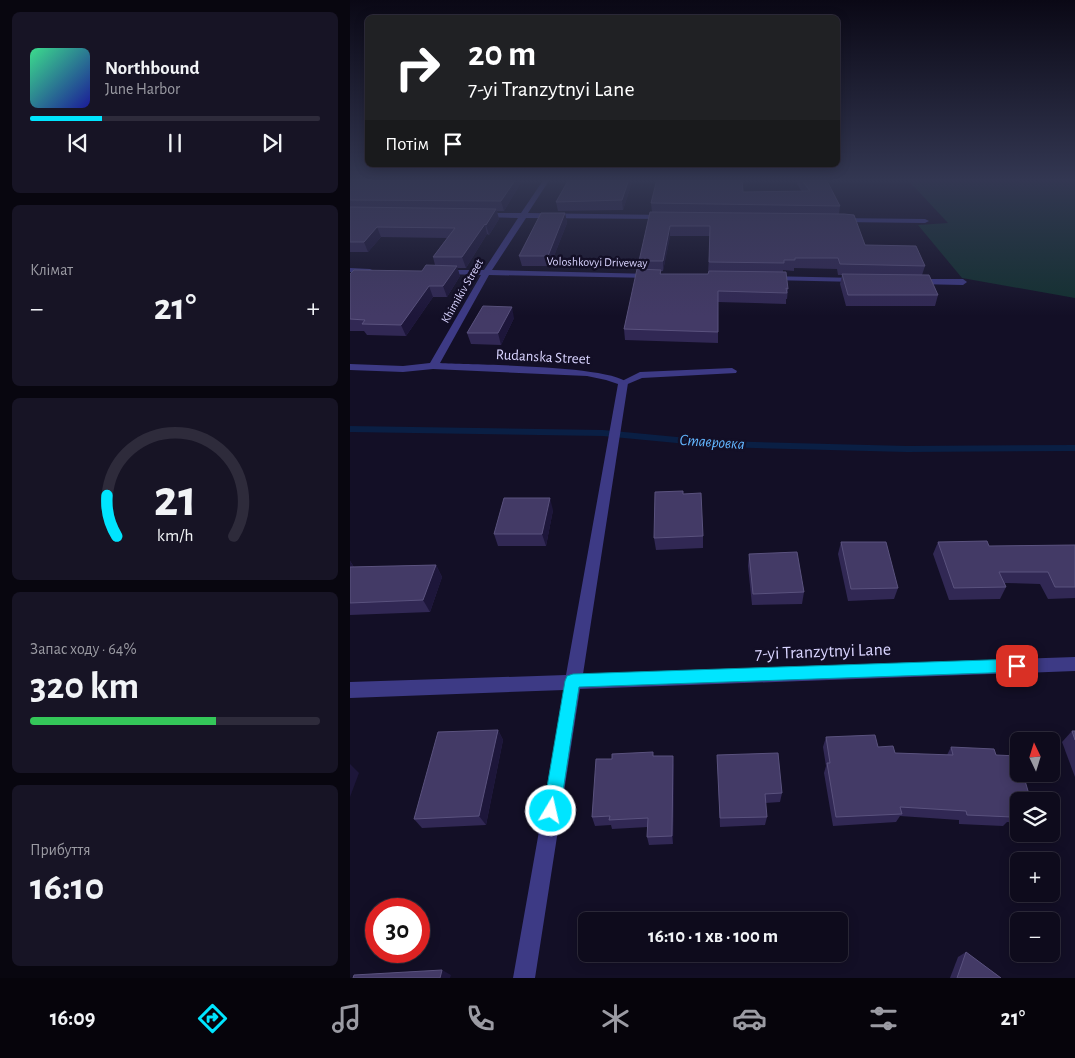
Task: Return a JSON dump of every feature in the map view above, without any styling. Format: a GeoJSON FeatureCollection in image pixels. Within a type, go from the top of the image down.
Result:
{"type":"FeatureCollection","features":[{"type":"Feature","properties":{"kind":"street","name":"Khimikiv Street"},"geometry":{"type":"LineString","coordinates":[[433,366],[486,273],[517,225]]}},
{"type":"Feature","properties":{"kind":"street"},"geometry":{"type":"LineString","coordinates":[[350,270],[379,271]]}},
{"type":"Feature","properties":{"kind":"street","name":"Voloshkovyi Driveway"},"geometry":{"type":"LineString","coordinates":[[438,272],[665,276]]}},
{"type":"Feature","properties":{"kind":"street"},"geometry":{"type":"LineString","coordinates":[[764,278],[863,280]]}},
{"type":"Feature","properties":{"kind":"street"},"geometry":{"type":"LineString","coordinates":[[903,281],[963,282]]}},
{"type":"Feature","properties":{"kind":"street","name":"Rudanska Street"},"geometry":{"type":"LineString","coordinates":[[350,367],[402,369],[433,366],[587,373],[610,377],[622,383]]}},
{"type":"Feature","properties":{"kind":"street"},"geometry":{"type":"LineString","coordinates":[[524,978],[622,383],[640,375],[732,371]]}},
{"type":"Feature","properties":{"kind":"street","name":"7-yi Tranzytnyi Lane"},"geometry":{"type":"LineString","coordinates":[[350,690],[1075,664]]}},
{"type":"Feature","properties":{"kind":"green space"},"geometry":{"type":"Polygon","coordinates":[[[918,225],[1075,225],[1075,298],[962,278],[918,225]]]}},
{"type":"Feature","properties":{"kind":"building"},"geometry":{"type":"Polygon","coordinates":[[[350,225],[485,225],[462,257],[433,257],[455,228],[377,227],[364,242],[350,242],[350,225]]]}},
{"type":"Feature","properties":{"kind":"building"},"geometry":{"type":"Polygon","coordinates":[[[535,225],[560,225],[548,256],[519,256],[535,225]]]}},
{"type":"Feature","properties":{"kind":"building"},"geometry":{"type":"Polygon","coordinates":[[[647,225],[858,225],[865,245],[916,246],[925,266],[840,264],[838,258],[795,258],[795,260],[784,260],[784,263],[709,262],[710,226],[670,226],[663,261],[639,261],[647,225]]]}},
{"type":"Feature","properties":{"kind":"building"},"geometry":{"type":"Polygon","coordinates":[[[426,265],[457,266],[443,286],[429,286],[401,325],[362,324],[365,320],[350,319],[350,274],[354,270],[422,271],[426,265]]]}},
{"type":"Feature","properties":{"kind":"building"},"geometry":{"type":"Polygon","coordinates":[[[637,269],[661,270],[660,274],[708,274],[709,271],[786,272],[788,289],[786,288],[787,293],[718,291],[718,332],[624,329],[637,269]]]}},
{"type":"Feature","properties":{"kind":"building"},"geometry":{"type":"Polygon","coordinates":[[[842,274],[929,275],[938,295],[848,295],[842,274]]]}},
{"type":"Feature","properties":{"kind":"building"},"geometry":{"type":"Polygon","coordinates":[[[483,306],[512,307],[498,333],[467,333],[483,306]]]}},
{"type":"Feature","properties":{"kind":"building"},"geometry":{"type":"Polygon","coordinates":[[[683,491],[683,494],[701,493],[703,536],[654,538],[655,492],[683,491]]]}},
{"type":"Feature","properties":{"kind":"building"},"geometry":{"type":"Polygon","coordinates":[[[504,498],[550,498],[542,534],[494,534],[504,498]]]}},
{"type":"Feature","properties":{"kind":"building"},"geometry":{"type":"Polygon","coordinates":[[[987,541],[989,546],[1075,545],[1075,587],[1055,587],[1048,572],[999,572],[1006,587],[954,588],[938,542],[987,541]]]}},
{"type":"Feature","properties":{"kind":"building"},"geometry":{"type":"Polygon","coordinates":[[[841,542],[886,542],[898,588],[851,589],[841,542]]]}},
{"type":"Feature","properties":{"kind":"building"},"geometry":{"type":"Polygon","coordinates":[[[797,552],[804,592],[753,594],[749,554],[797,552]]]}},
{"type":"Feature","properties":{"kind":"building"},"geometry":{"type":"Polygon","coordinates":[[[436,565],[423,600],[350,603],[350,567],[436,565]]]}},
{"type":"Feature","properties":{"kind":"building"},"geometry":{"type":"Polygon","coordinates":[[[498,730],[479,816],[414,819],[438,732],[498,730]]]}},
{"type":"Feature","properties":{"kind":"building"},"geometry":{"type":"Polygon","coordinates":[[[875,735],[878,747],[893,746],[895,753],[953,755],[951,747],[994,749],[996,755],[1010,756],[1010,782],[1025,782],[1028,792],[1010,792],[1010,817],[967,815],[966,811],[900,807],[902,814],[836,817],[827,763],[830,763],[826,737],[875,735]]]}},
{"type":"Feature","properties":{"kind":"building"},"geometry":{"type":"Polygon","coordinates":[[[653,752],[653,756],[673,756],[672,836],[647,837],[648,818],[609,820],[610,816],[592,817],[596,759],[612,759],[612,754],[653,752]]]}},
{"type":"Feature","properties":{"kind":"building"},"geometry":{"type":"Polygon","coordinates":[[[778,753],[782,793],[765,794],[767,817],[720,818],[717,755],[778,753]]]}},
{"type":"Feature","properties":{"kind":"building"},"geometry":{"type":"Polygon","coordinates":[[[966,952],[1001,978],[957,978],[966,952]]]}},
{"type":"Feature","properties":{"kind":"building"},"geometry":{"type":"Polygon","coordinates":[[[442,970],[440,978],[353,978],[354,975],[442,970]]]}},
{"type":"Feature","properties":{"kind":"waterway","name":"Ставровка"},"geometry":{"type":"LineString","coordinates":[[350,429],[603,433],[719,444],[907,449],[1075,448]]}},
{"type":"Feature","properties":{"kind":"route"},"geometry":{"type":"LineString","coordinates":[[551,811],[573,681],[1017,666]]}}]}
